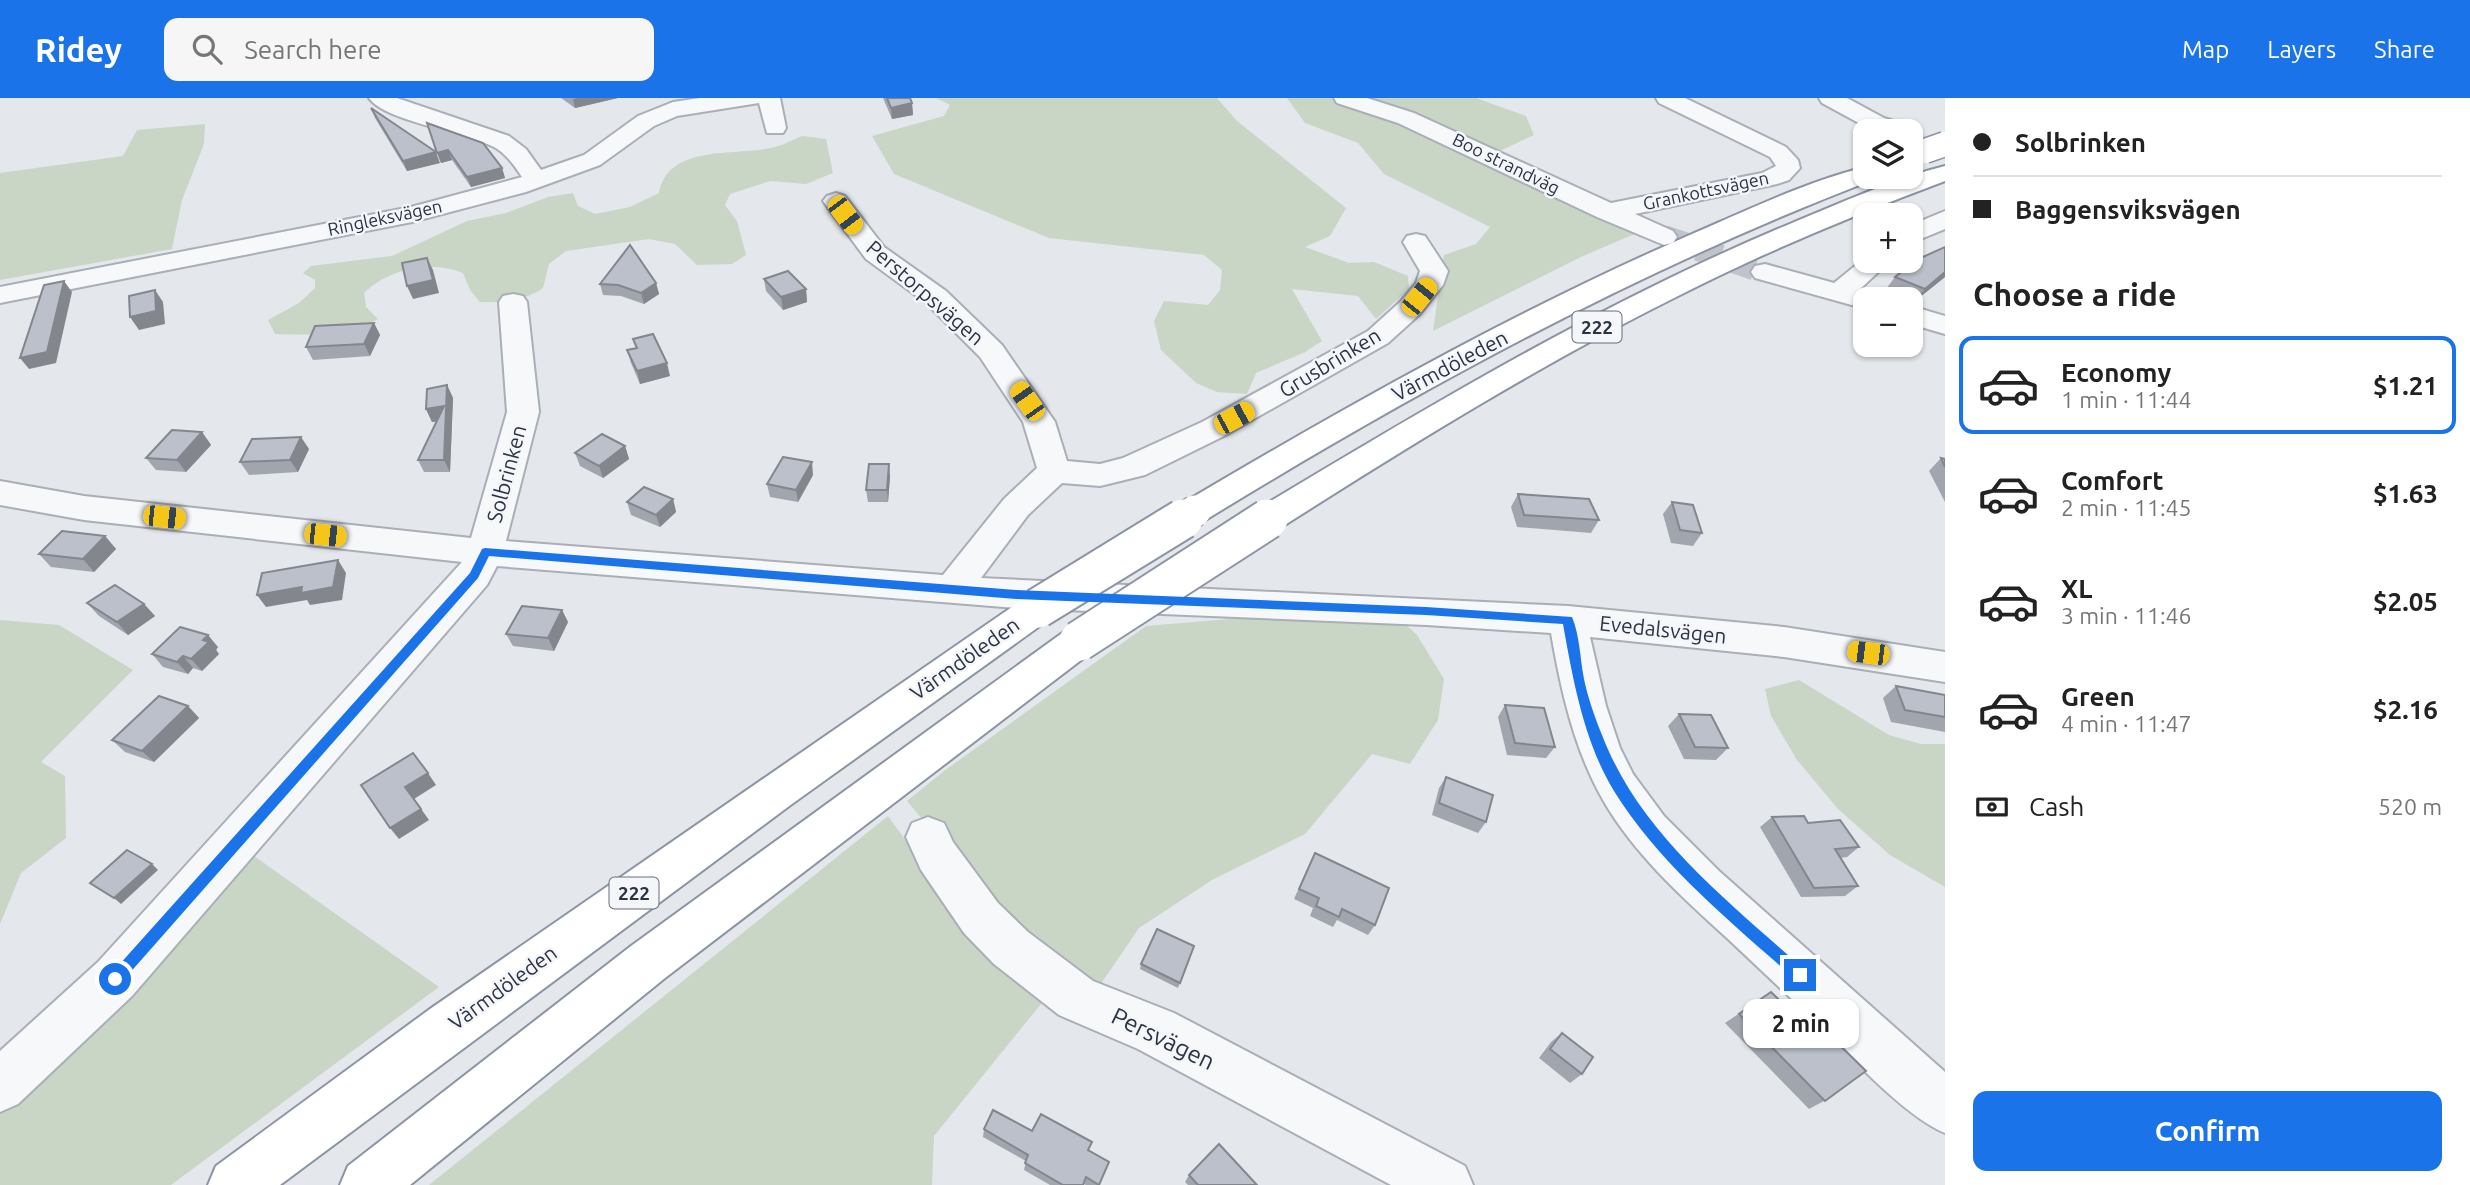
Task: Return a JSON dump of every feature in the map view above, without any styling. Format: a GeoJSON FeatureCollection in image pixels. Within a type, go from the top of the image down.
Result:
{"type":"FeatureCollection","features":[{"type":"Feature","properties":{"kind":"highway","name":"Värmdöleden"},"geometry":{"type":"LineString","coordinates":[[367,1185],[648,962],[1079,641],[1268,519],[1428,419],[1657,295],[1820,221],[1945,173]]}},
{"type":"Feature","properties":{"kind":"highway","name":"Värmdöleden"},"geometry":{"type":"LineString","coordinates":[[235,1185],[629,897],[1038,608],[1195,511],[1422,380],[1590,293],[1742,222],[1853,179]]}},
{"type":"Feature","properties":{"kind":"street"},"geometry":{"type":"LineString","coordinates":[[380,98],[401,109],[501,141],[518,154],[537,181]]}},
{"type":"Feature","properties":{"kind":"street","name":"Ringleksvägen"},"geometry":{"type":"LineString","coordinates":[[0,295],[412,214],[537,181],[592,160],[646,121],[669,111],[681,107],[753,98]]}},
{"type":"Feature","properties":{"kind":"street"},"geometry":{"type":"LineString","coordinates":[[769,98],[775,128]]}},
{"type":"Feature","properties":{"kind":"street","name":"Boo strandväg"},"geometry":{"type":"LineString","coordinates":[[1345,98],[1406,118],[1664,237]]}},
{"type":"Feature","properties":{"kind":"street","name":"Grankottsvägen"},"geometry":{"type":"LineString","coordinates":[[1606,212],[1768,179],[1780,175],[1788,168],[1786,160],[1778,152],[1667,98]]}},
{"type":"Feature","properties":{"kind":"street"},"geometry":{"type":"LineString","coordinates":[[1830,98],[1869,119]]}},
{"type":"Feature","properties":{"kind":"street","name":"Perstorpsvägen"},"geometry":{"type":"LineString","coordinates":[[836,201],[875,254],[936,297],[991,351],[1039,422],[1054,471]]}},
{"type":"Feature","properties":{"kind":"street"},"geometry":{"type":"LineString","coordinates":[[1923,229],[1945,219]]}},
{"type":"Feature","properties":{"kind":"street","name":"Grusbrinken"},"geometry":{"type":"LineString","coordinates":[[1054,471],[1100,475],[1133,467],[1213,429],[1378,337],[1410,308],[1429,285],[1434,271],[1416,242]]}},
{"type":"Feature","properties":{"kind":"street"},"geometry":{"type":"LineString","coordinates":[[1765,272],[1853,297]]}},
{"type":"Feature","properties":{"kind":"street"},"geometry":{"type":"LineString","coordinates":[[1839,293],[1863,273]]}},
{"type":"Feature","properties":{"kind":"street","name":"Solbrinken"},"geometry":{"type":"LineString","coordinates":[[0,1086],[115,979],[474,576],[485,552],[523,412],[513,302]]}},
{"type":"Feature","properties":{"kind":"street"},"geometry":{"type":"LineString","coordinates":[[1923,319],[1945,325]]}},
{"type":"Feature","properties":{"kind":"street"},"geometry":{"type":"LineString","coordinates":[[952,589],[1016,507],[1054,471]]}},
{"type":"Feature","properties":{"kind":"street","name":"Evedalsvägen"},"geometry":{"type":"LineString","coordinates":[[0,493],[84,508],[485,552],[1043,596],[1426,611],[1568,620],[1796,644],[1945,667]]}},
{"type":"Feature","properties":{"kind":"street"},"geometry":{"type":"LineString","coordinates":[[1568,620],[1579,683],[1595,735],[1618,786],[1644,824],[1701,885],[1945,1107]]}},
{"type":"Feature","properties":{"kind":"street","name":"Persvägen"},"geometry":{"type":"LineString","coordinates":[[928,837],[936,856],[981,918],[1011,948],[1076,998],[1156,1031],[1446,1185]]}},
{"type":"Feature","properties":{"kind":"green space"},"geometry":{"type":"Polygon","coordinates":[[[936,98],[1217,98],[1237,121],[1346,208],[1330,236],[1305,247],[1349,263],[1374,262],[1408,276],[1409,289],[1376,319],[1358,296],[1292,289],[1322,341],[1305,352],[1256,373],[1247,394],[1217,392],[1196,383],[1161,350],[1154,321],[1164,301],[1208,305],[1220,290],[1222,270],[1204,255],[1049,238],[894,174],[872,136],[944,116],[950,105],[936,98]]]}},
{"type":"Feature","properties":{"kind":"green space"},"geometry":{"type":"Polygon","coordinates":[[[1287,98],[1338,98],[1405,121],[1637,233],[1583,256],[1433,331],[1444,255],[1476,244],[1490,227],[1384,174],[1358,143],[1305,123],[1287,98]]]}},
{"type":"Feature","properties":{"kind":"green space"},"geometry":{"type":"Polygon","coordinates":[[[1353,98],[1476,98],[1526,116],[1534,135],[1493,154],[1353,98]]]}},
{"type":"Feature","properties":{"kind":"green space"},"geometry":{"type":"Polygon","coordinates":[[[205,124],[204,144],[182,200],[172,249],[0,280],[0,173],[123,156],[137,130],[205,124]]]}},
{"type":"Feature","properties":{"kind":"green space"},"geometry":{"type":"Polygon","coordinates":[[[802,136],[826,139],[833,173],[806,184],[770,181],[730,194],[725,205],[737,221],[746,255],[732,264],[697,265],[675,244],[649,239],[566,251],[549,264],[543,288],[513,300],[480,302],[470,290],[463,273],[451,269],[424,267],[385,278],[364,293],[366,307],[378,319],[366,325],[328,334],[275,334],[268,320],[299,303],[315,288],[315,280],[303,273],[311,266],[392,256],[467,221],[506,213],[548,197],[573,193],[578,206],[595,214],[630,207],[659,193],[665,177],[675,166],[689,159],[771,148],[802,136]]]}},
{"type":"Feature","properties":{"kind":"green space"},"geometry":{"type":"Polygon","coordinates":[[[1253,617],[1403,622],[1417,635],[1444,679],[1438,720],[1410,764],[1372,754],[1305,834],[1212,880],[1139,928],[1096,991],[1021,935],[907,801],[944,771],[1146,626],[1253,617]]]}},
{"type":"Feature","properties":{"kind":"green space"},"geometry":{"type":"Polygon","coordinates":[[[0,620],[59,625],[133,670],[41,762],[65,776],[66,838],[21,873],[0,924],[0,620]]]}},
{"type":"Feature","properties":{"kind":"green space"},"geometry":{"type":"Polygon","coordinates":[[[1799,680],[1889,735],[1921,744],[1945,744],[1945,887],[1890,855],[1838,809],[1797,760],[1771,716],[1765,689],[1799,680]]]}},
{"type":"Feature","properties":{"kind":"green space"},"geometry":{"type":"Polygon","coordinates":[[[888,816],[956,910],[1045,999],[934,1136],[932,1185],[429,1185],[888,816]]]}},
{"type":"Feature","properties":{"kind":"green space"},"geometry":{"type":"Polygon","coordinates":[[[244,849],[439,987],[171,1185],[0,1185],[0,1107],[244,849]]]}},
{"type":"Feature","properties":{"kind":"building"},"geometry":{"type":"Polygon","coordinates":[[[887,98],[910,98],[912,103],[891,108],[887,98]]]}},
{"type":"Feature","properties":{"kind":"building"},"geometry":{"type":"Polygon","coordinates":[[[371,108],[436,152],[403,161],[371,108]]]}},
{"type":"Feature","properties":{"kind":"building"},"geometry":{"type":"Polygon","coordinates":[[[427,123],[483,143],[502,168],[467,177],[448,150],[437,153],[427,123]]]}},
{"type":"Feature","properties":{"kind":"building"},"geometry":{"type":"Polygon","coordinates":[[[630,245],[656,283],[641,293],[618,285],[600,284],[630,245]]]}},
{"type":"Feature","properties":{"kind":"building"},"geometry":{"type":"Polygon","coordinates":[[[1945,247],[1945,272],[1925,289],[1895,277],[1900,273],[1923,273],[1923,257],[1945,247]]]}},
{"type":"Feature","properties":{"kind":"building"},"geometry":{"type":"Polygon","coordinates":[[[427,258],[433,280],[407,286],[402,263],[427,258]]]}},
{"type":"Feature","properties":{"kind":"building"},"geometry":{"type":"Polygon","coordinates":[[[788,271],[806,289],[781,297],[764,279],[788,271]]]}},
{"type":"Feature","properties":{"kind":"building"},"geometry":{"type":"Polygon","coordinates":[[[64,281],[47,352],[20,358],[44,285],[64,281]]]}},
{"type":"Feature","properties":{"kind":"building"},"geometry":{"type":"Polygon","coordinates":[[[155,290],[156,311],[130,317],[129,296],[155,290]]]}},
{"type":"Feature","properties":{"kind":"building"},"geometry":{"type":"Polygon","coordinates":[[[374,323],[364,344],[306,347],[315,326],[374,323]]]}},
{"type":"Feature","properties":{"kind":"building"},"geometry":{"type":"Polygon","coordinates":[[[653,334],[667,363],[637,371],[627,350],[637,348],[633,339],[653,334]]]}},
{"type":"Feature","properties":{"kind":"building"},"geometry":{"type":"Polygon","coordinates":[[[447,385],[444,460],[418,460],[444,406],[426,409],[427,389],[447,385]]]}},
{"type":"Feature","properties":{"kind":"building"},"geometry":{"type":"Polygon","coordinates":[[[172,430],[202,432],[177,460],[146,458],[172,430]]]}},
{"type":"Feature","properties":{"kind":"building"},"geometry":{"type":"Polygon","coordinates":[[[602,434],[625,446],[599,466],[575,453],[602,434]]]}},
{"type":"Feature","properties":{"kind":"building"},"geometry":{"type":"Polygon","coordinates":[[[301,437],[290,460],[240,462],[252,439],[301,437]]]}},
{"type":"Feature","properties":{"kind":"building"},"geometry":{"type":"Polygon","coordinates":[[[783,457],[812,462],[796,490],[767,484],[783,457]]]}},
{"type":"Feature","properties":{"kind":"building"},"geometry":{"type":"Polygon","coordinates":[[[869,464],[889,464],[887,490],[866,490],[869,464]]]}},
{"type":"Feature","properties":{"kind":"building"},"geometry":{"type":"Polygon","coordinates":[[[644,487],[673,499],[656,515],[627,502],[644,487]]]}},
{"type":"Feature","properties":{"kind":"building"},"geometry":{"type":"Polygon","coordinates":[[[1518,494],[1589,499],[1599,520],[1524,515],[1518,494]]]}},
{"type":"Feature","properties":{"kind":"building"},"geometry":{"type":"Polygon","coordinates":[[[1672,502],[1693,505],[1702,533],[1680,530],[1672,502]]]}},
{"type":"Feature","properties":{"kind":"building"},"geometry":{"type":"Polygon","coordinates":[[[62,531],[105,536],[83,559],[39,554],[62,531]]]}},
{"type":"Feature","properties":{"kind":"building"},"geometry":{"type":"Polygon","coordinates":[[[338,560],[333,587],[301,593],[302,587],[257,595],[262,573],[338,560]]]}},
{"type":"Feature","properties":{"kind":"building"},"geometry":{"type":"Polygon","coordinates":[[[115,585],[144,604],[117,622],[87,603],[115,585]]]}},
{"type":"Feature","properties":{"kind":"building"},"geometry":{"type":"Polygon","coordinates":[[[522,606],[562,610],[548,638],[506,634],[522,606]]]}},
{"type":"Feature","properties":{"kind":"building"},"geometry":{"type":"Polygon","coordinates":[[[180,627],[208,635],[203,640],[209,642],[191,659],[183,656],[177,662],[152,654],[180,627]]]}},
{"type":"Feature","properties":{"kind":"building"},"geometry":{"type":"Polygon","coordinates":[[[1896,686],[1945,695],[1945,717],[1905,710],[1896,686]]]}},
{"type":"Feature","properties":{"kind":"building"},"geometry":{"type":"Polygon","coordinates":[[[159,696],[188,706],[142,751],[112,740],[159,696]]]}},
{"type":"Feature","properties":{"kind":"building"},"geometry":{"type":"Polygon","coordinates":[[[1505,705],[1544,708],[1555,747],[1515,743],[1505,705]]]}},
{"type":"Feature","properties":{"kind":"building"},"geometry":{"type":"Polygon","coordinates":[[[1679,714],[1711,715],[1728,748],[1695,747],[1679,714]]]}},
{"type":"Feature","properties":{"kind":"building"},"geometry":{"type":"Polygon","coordinates":[[[413,753],[428,773],[405,787],[421,809],[390,828],[361,785],[413,753]]]}},
{"type":"Feature","properties":{"kind":"building"},"geometry":{"type":"Polygon","coordinates":[[[1446,777],[1493,795],[1486,822],[1439,803],[1446,777]]]}},
{"type":"Feature","properties":{"kind":"building"},"geometry":{"type":"Polygon","coordinates":[[[1804,816],[1808,823],[1840,820],[1859,847],[1835,849],[1858,886],[1814,888],[1772,817],[1804,816]]]}},
{"type":"Feature","properties":{"kind":"building"},"geometry":{"type":"Polygon","coordinates":[[[127,850],[152,864],[114,898],[90,883],[127,850]]]}},
{"type":"Feature","properties":{"kind":"building"},"geometry":{"type":"Polygon","coordinates":[[[1315,853],[1389,888],[1375,925],[1342,909],[1339,917],[1316,906],[1319,898],[1299,889],[1315,853]]]}},
{"type":"Feature","properties":{"kind":"building"},"geometry":{"type":"Polygon","coordinates":[[[1157,929],[1194,946],[1180,983],[1141,964],[1157,929]]]}},
{"type":"Feature","properties":{"kind":"building"},"geometry":{"type":"Polygon","coordinates":[[[1771,992],[1805,1025],[1813,1019],[1866,1071],[1825,1101],[1739,1014],[1771,992]]]}},
{"type":"Feature","properties":{"kind":"building"},"geometry":{"type":"Polygon","coordinates":[[[1562,1033],[1593,1057],[1582,1074],[1550,1049],[1562,1033]]]}},
{"type":"Feature","properties":{"kind":"building"},"geometry":{"type":"Polygon","coordinates":[[[993,1110],[1032,1131],[1041,1114],[1092,1142],[1088,1150],[1109,1162],[1099,1185],[1086,1177],[1083,1185],[1063,1185],[1025,1163],[1028,1155],[984,1129],[993,1110]]]}},
{"type":"Feature","properties":{"kind":"building"},"geometry":{"type":"Polygon","coordinates":[[[1219,1144],[1257,1185],[1198,1185],[1189,1175],[1219,1144]]]}},
{"type":"Feature","properties":{"kind":"tunnel"},"geometry":{"type":"LineString","coordinates":[[1664,237],[1765,272]]}},
{"type":"Feature","properties":{"kind":"route"},"geometry":{"type":"LineString","coordinates":[[115,979],[474,576],[485,552],[1016,594],[1426,611],[1568,620],[1579,683],[1595,735],[1618,786],[1644,824],[1701,885],[1800,975]]}}]}
